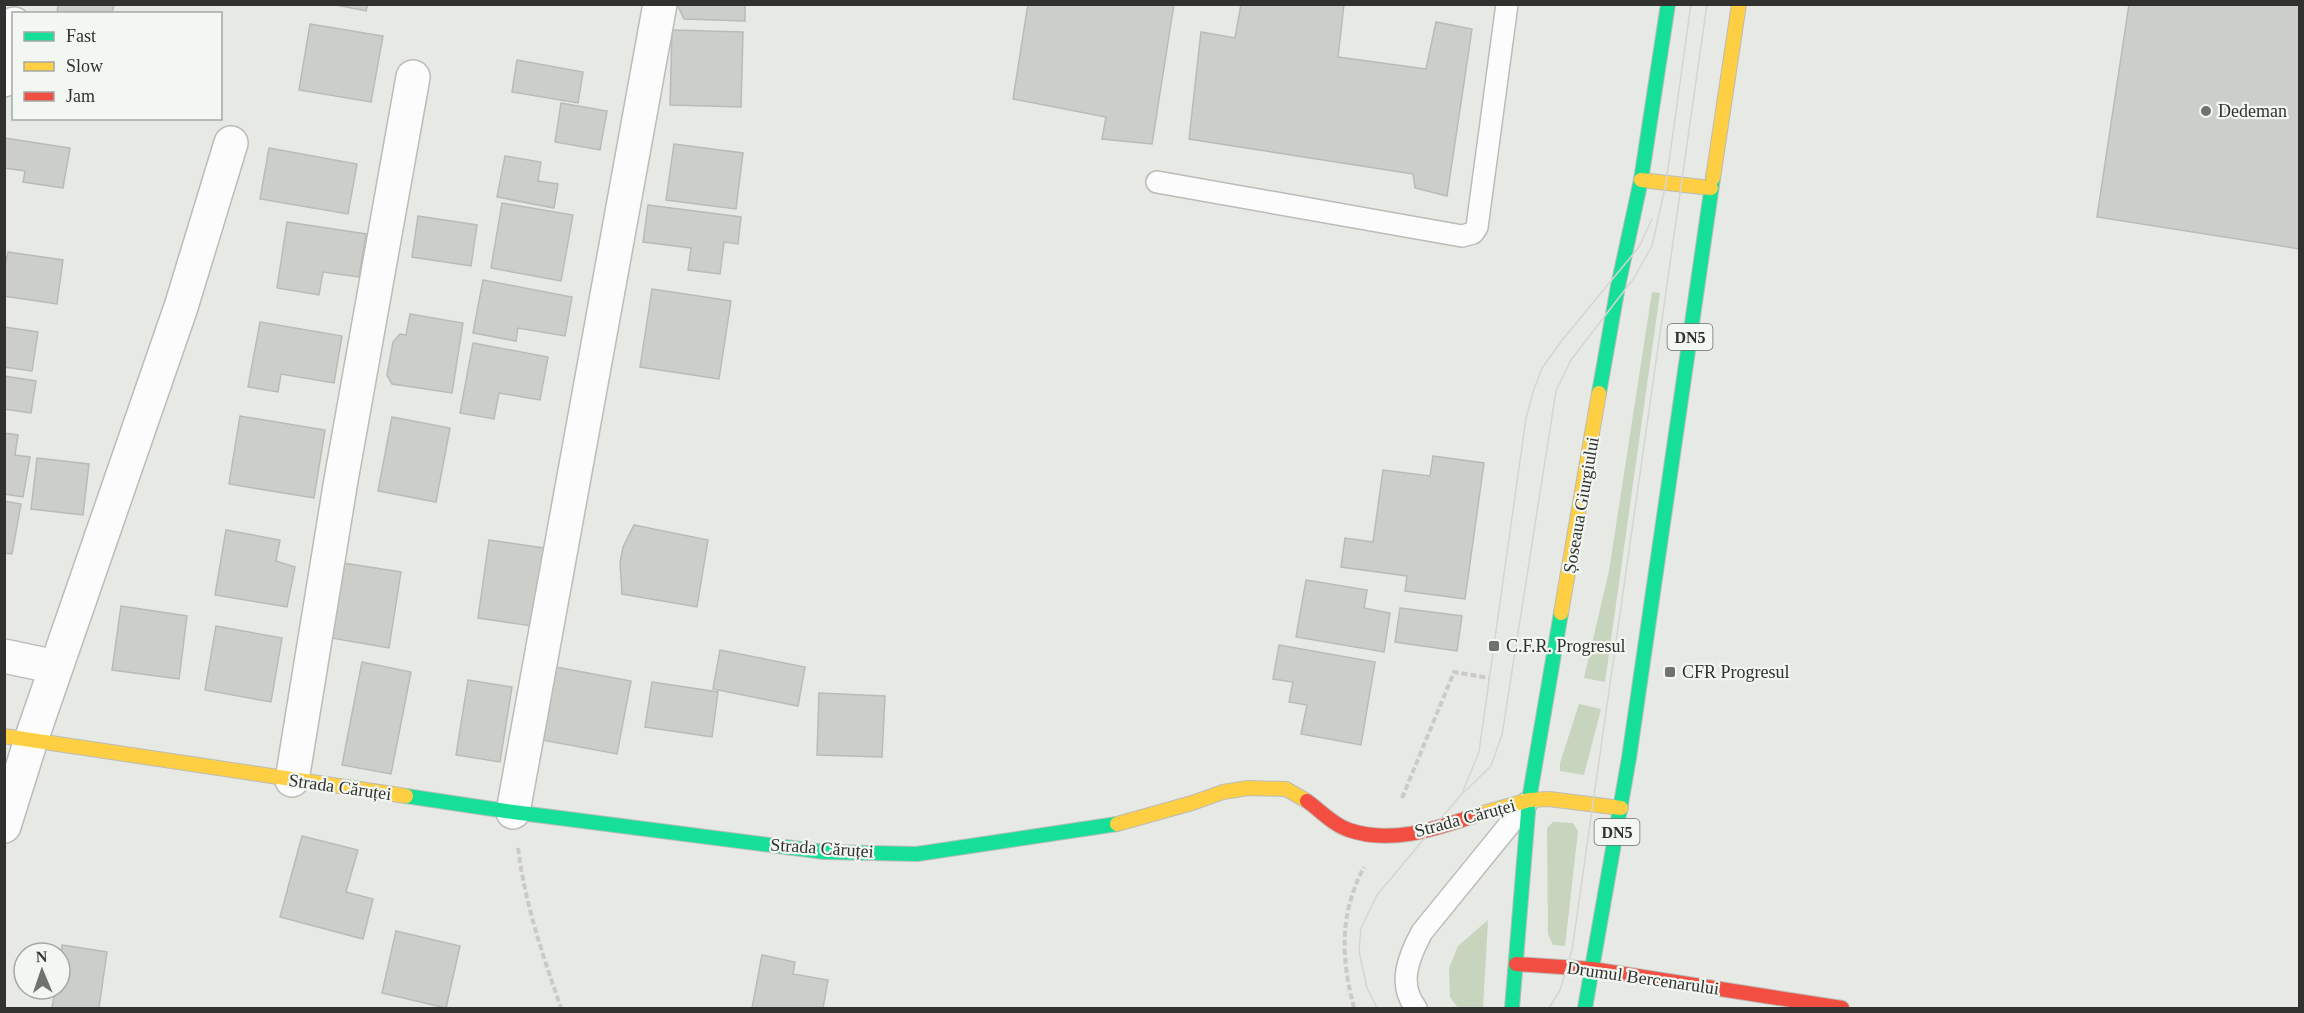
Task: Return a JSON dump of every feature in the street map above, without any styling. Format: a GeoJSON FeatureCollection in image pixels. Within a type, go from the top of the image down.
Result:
{"type":"FeatureCollection","features":[{"type":"Feature","properties":{"kind":"main road","name":"Șoseaua Giurgiului"},"geometry":{"type":"LineString","coordinates":[[1512,1008],[1529,800],[1618,286],[1641,180],[1668,4]]}},
{"type":"Feature","properties":{"kind":"main road","name":"DN5"},"geometry":{"type":"LineString","coordinates":[[1583,1004],[1592,969],[1641,691],[1739,4]]}},
{"type":"Feature","properties":{"kind":"main road"},"geometry":{"type":"LineString","coordinates":[[1641,180],[1711,188]]}},
{"type":"Feature","properties":{"kind":"main road","name":"Strada Căruței"},"geometry":{"type":"LineString","coordinates":[[18,738],[513,812],[824,852],[918,854],[1109,826],[1223,792],[1248,788],[1286,789],[1308,801],[1348,830],[1387,836],[1430,831],[1487,811],[1529,800],[1621,808]]}},
{"type":"Feature","properties":{"kind":"main road","name":"Drumul Bercenarului"},"geometry":{"type":"LineString","coordinates":[[1516,964],[1592,969],[1842,1008]]}},
{"type":"Feature","properties":{"kind":"street"},"geometry":{"type":"LineString","coordinates":[[513,812],[660,4]]}},
{"type":"Feature","properties":{"kind":"street"},"geometry":{"type":"LineString","coordinates":[[4,80],[12,35]]}},
{"type":"Feature","properties":{"kind":"street"},"geometry":{"type":"LineString","coordinates":[[292,780],[341,480],[413,77]]}},
{"type":"Feature","properties":{"kind":"street"},"geometry":{"type":"LineString","coordinates":[[4,826],[18,738],[56,667],[174,329],[231,142]]}},
{"type":"Feature","properties":{"kind":"street"},"geometry":{"type":"LineString","coordinates":[[4,656],[56,667]]}},
{"type":"Feature","properties":{"kind":"lane"},"geometry":{"type":"LineString","coordinates":[[1157,182],[1462,236],[1473,233],[1477,227],[1507,4]]}},
{"type":"Feature","properties":{"kind":"lane"},"geometry":{"type":"LineString","coordinates":[[1416,1008],[1411,1001],[1405,981],[1409,955],[1422,932],[1529,800]]}},
{"type":"Feature","properties":{"kind":"path"},"geometry":{"type":"LineString","coordinates":[[513,812],[522,879],[536,932],[561,1008]]}},
{"type":"Feature","properties":{"kind":"green space"},"geometry":{"type":"Polygon","coordinates":[[[1652,292],[1660,293],[1605,682],[1584,678],[1609,571],[1652,292]]]}},
{"type":"Feature","properties":{"kind":"green space"},"geometry":{"type":"Polygon","coordinates":[[[1579,704],[1601,709],[1584,775],[1560,771],[1560,763],[1579,704]]]}},
{"type":"Feature","properties":{"kind":"green space"},"geometry":{"type":"Polygon","coordinates":[[[1553,822],[1573,823],[1578,831],[1565,946],[1553,945],[1548,934],[1547,828],[1553,822]]]}},
{"type":"Feature","properties":{"kind":"green space"},"geometry":{"type":"Polygon","coordinates":[[[1488,920],[1483,1008],[1458,1008],[1450,997],[1449,968],[1458,946],[1488,920]]]}},
{"type":"Feature","properties":{"kind":"building"},"geometry":{"type":"Polygon","coordinates":[[[58,4],[114,4],[112,12],[57,12],[58,4]]]}},
{"type":"Feature","properties":{"kind":"building"},"geometry":{"type":"Polygon","coordinates":[[[331,4],[368,4],[366,11],[331,4]]]}},
{"type":"Feature","properties":{"kind":"building"},"geometry":{"type":"Polygon","coordinates":[[[677,4],[745,4],[745,21],[684,19],[677,4]]]}},
{"type":"Feature","properties":{"kind":"building"},"geometry":{"type":"Polygon","coordinates":[[[1028,4],[1174,4],[1152,144],[1102,139],[1106,117],[1013,99],[1028,4]]]}},
{"type":"Feature","properties":{"kind":"building"},"geometry":{"type":"Polygon","coordinates":[[[1241,4],[1344,4],[1338,57],[1426,69],[1436,22],[1472,29],[1447,196],[1415,188],[1413,174],[1189,139],[1201,32],[1235,38],[1241,4]]]}},
{"type":"Feature","properties":{"kind":"building","name":"Dedeman"},"geometry":{"type":"Polygon","coordinates":[[[2129,4],[2300,4],[2300,249],[2097,217],[2129,4]]]}},
{"type":"Feature","properties":{"kind":"building"},"geometry":{"type":"Polygon","coordinates":[[[310,24],[383,36],[371,102],[299,90],[310,24]]]}},
{"type":"Feature","properties":{"kind":"building"},"geometry":{"type":"Polygon","coordinates":[[[672,30],[743,32],[741,107],[670,105],[672,30]]]}},
{"type":"Feature","properties":{"kind":"building"},"geometry":{"type":"Polygon","coordinates":[[[517,60],[583,72],[578,103],[512,92],[517,60]]]}},
{"type":"Feature","properties":{"kind":"building"},"geometry":{"type":"Polygon","coordinates":[[[561,103],[607,111],[600,150],[555,142],[561,103]]]}},
{"type":"Feature","properties":{"kind":"building"},"geometry":{"type":"Polygon","coordinates":[[[5,138],[70,148],[63,188],[23,182],[25,171],[4,168],[5,138]]]}},
{"type":"Feature","properties":{"kind":"building"},"geometry":{"type":"Polygon","coordinates":[[[674,144],[743,153],[736,209],[666,200],[674,144]]]}},
{"type":"Feature","properties":{"kind":"building"},"geometry":{"type":"Polygon","coordinates":[[[269,148],[357,164],[348,214],[260,199],[269,148]]]}},
{"type":"Feature","properties":{"kind":"building"},"geometry":{"type":"Polygon","coordinates":[[[505,156],[541,162],[538,181],[558,184],[554,208],[497,197],[505,156]]]}},
{"type":"Feature","properties":{"kind":"building"},"geometry":{"type":"Polygon","coordinates":[[[502,203],[573,215],[561,281],[491,268],[502,203]]]}},
{"type":"Feature","properties":{"kind":"building"},"geometry":{"type":"Polygon","coordinates":[[[648,205],[741,217],[738,244],[724,242],[720,274],[688,270],[691,248],[643,242],[648,205]]]}},
{"type":"Feature","properties":{"kind":"building"},"geometry":{"type":"Polygon","coordinates":[[[418,216],[477,225],[471,266],[412,257],[418,216]]]}},
{"type":"Feature","properties":{"kind":"building"},"geometry":{"type":"Polygon","coordinates":[[[287,222],[366,234],[359,277],[323,272],[319,295],[277,288],[287,222]]]}},
{"type":"Feature","properties":{"kind":"building"},"geometry":{"type":"Polygon","coordinates":[[[8,252],[63,260],[57,304],[4,296],[4,270],[8,252]]]}},
{"type":"Feature","properties":{"kind":"building"},"geometry":{"type":"Polygon","coordinates":[[[483,280],[572,297],[565,336],[518,328],[516,341],[473,333],[483,280]]]}},
{"type":"Feature","properties":{"kind":"building"},"geometry":{"type":"Polygon","coordinates":[[[652,289],[731,301],[719,379],[640,367],[652,289]]]}},
{"type":"Feature","properties":{"kind":"building"},"geometry":{"type":"Polygon","coordinates":[[[410,314],[463,323],[452,393],[392,384],[387,375],[393,342],[400,334],[406,335],[410,314]]]}},
{"type":"Feature","properties":{"kind":"building"},"geometry":{"type":"Polygon","coordinates":[[[260,322],[342,336],[334,383],[281,374],[278,392],[248,387],[260,322]]]}},
{"type":"Feature","properties":{"kind":"building"},"geometry":{"type":"Polygon","coordinates":[[[4,327],[38,332],[32,371],[4,367],[4,327]]]}},
{"type":"Feature","properties":{"kind":"building"},"geometry":{"type":"Polygon","coordinates":[[[473,343],[548,357],[540,400],[499,393],[494,419],[460,413],[473,343]]]}},
{"type":"Feature","properties":{"kind":"building"},"geometry":{"type":"Polygon","coordinates":[[[4,376],[36,381],[31,413],[4,409],[4,376]]]}},
{"type":"Feature","properties":{"kind":"building"},"geometry":{"type":"Polygon","coordinates":[[[240,416],[325,430],[314,498],[229,484],[240,416]]]}},
{"type":"Feature","properties":{"kind":"building"},"geometry":{"type":"Polygon","coordinates":[[[392,417],[450,428],[436,502],[378,491],[392,417]]]}},
{"type":"Feature","properties":{"kind":"building"},"geometry":{"type":"Polygon","coordinates":[[[4,433],[18,435],[15,455],[30,457],[23,497],[4,494],[4,433]]]}},
{"type":"Feature","properties":{"kind":"building"},"geometry":{"type":"Polygon","coordinates":[[[1433,456],[1484,463],[1465,599],[1405,591],[1407,576],[1341,567],[1345,538],[1373,542],[1383,470],[1430,476],[1433,456]]]}},
{"type":"Feature","properties":{"kind":"building"},"geometry":{"type":"Polygon","coordinates":[[[37,458],[89,464],[83,515],[31,509],[37,458]]]}},
{"type":"Feature","properties":{"kind":"building"},"geometry":{"type":"Polygon","coordinates":[[[4,501],[21,504],[12,554],[4,553],[4,501]]]}},
{"type":"Feature","properties":{"kind":"building"},"geometry":{"type":"Polygon","coordinates":[[[634,525],[708,540],[697,607],[622,594],[620,563],[623,547],[634,525]]]}},
{"type":"Feature","properties":{"kind":"building"},"geometry":{"type":"Polygon","coordinates":[[[226,530],[280,540],[276,561],[295,567],[287,607],[215,595],[226,530]]]}},
{"type":"Feature","properties":{"kind":"building"},"geometry":{"type":"Polygon","coordinates":[[[489,540],[544,548],[532,626],[478,618],[489,540]]]}},
{"type":"Feature","properties":{"kind":"building"},"geometry":{"type":"Polygon","coordinates":[[[337,562],[401,572],[389,648],[325,637],[337,562]]]}},
{"type":"Feature","properties":{"kind":"building"},"geometry":{"type":"Polygon","coordinates":[[[1306,580],[1367,590],[1364,608],[1390,613],[1384,652],[1296,637],[1306,580]]]}},
{"type":"Feature","properties":{"kind":"building"},"geometry":{"type":"Polygon","coordinates":[[[121,606],[187,616],[179,679],[112,670],[121,606]]]}},
{"type":"Feature","properties":{"kind":"building"},"geometry":{"type":"Polygon","coordinates":[[[1400,608],[1462,616],[1457,651],[1395,642],[1400,608]]]}},
{"type":"Feature","properties":{"kind":"building"},"geometry":{"type":"Polygon","coordinates":[[[216,626],[282,638],[271,702],[205,690],[216,626]]]}},
{"type":"Feature","properties":{"kind":"building"},"geometry":{"type":"Polygon","coordinates":[[[1279,645],[1375,662],[1361,745],[1301,734],[1307,705],[1289,702],[1293,682],[1273,679],[1279,645]]]}},
{"type":"Feature","properties":{"kind":"building"},"geometry":{"type":"Polygon","coordinates":[[[720,650],[805,667],[798,706],[713,689],[720,650]]]}},
{"type":"Feature","properties":{"kind":"building"},"geometry":{"type":"Polygon","coordinates":[[[362,662],[411,672],[391,774],[342,765],[362,662]]]}},
{"type":"Feature","properties":{"kind":"building"},"geometry":{"type":"Polygon","coordinates":[[[556,667],[631,681],[617,754],[542,740],[556,667]]]}},
{"type":"Feature","properties":{"kind":"building"},"geometry":{"type":"Polygon","coordinates":[[[468,680],[512,687],[500,762],[456,755],[468,680]]]}},
{"type":"Feature","properties":{"kind":"building"},"geometry":{"type":"Polygon","coordinates":[[[652,682],[718,692],[712,737],[645,727],[652,682]]]}},
{"type":"Feature","properties":{"kind":"building"},"geometry":{"type":"Polygon","coordinates":[[[819,693],[885,696],[882,757],[817,755],[819,693]]]}},
{"type":"Feature","properties":{"kind":"building"},"geometry":{"type":"Polygon","coordinates":[[[302,836],[358,850],[346,892],[373,899],[363,939],[280,917],[302,836]]]}},
{"type":"Feature","properties":{"kind":"building"},"geometry":{"type":"Polygon","coordinates":[[[396,931],[460,946],[446,1008],[382,993],[396,931]]]}},
{"type":"Feature","properties":{"kind":"building"},"geometry":{"type":"Polygon","coordinates":[[[72,947],[107,952],[99,1008],[52,1008],[53,1001],[72,1001],[72,947]]]}},
{"type":"Feature","properties":{"kind":"building"},"geometry":{"type":"Polygon","coordinates":[[[762,955],[795,962],[793,974],[828,980],[823,1008],[752,1008],[762,955]]]}},
{"type":"Feature","properties":{"kind":"tram line"},"geometry":{"type":"LineString","coordinates":[[1377,1008],[1367,988],[1359,951],[1361,928],[1377,895],[1460,796],[1491,766],[1502,735],[1556,391],[1571,360],[1634,278],[1652,246],[1666,183],[1691,4]]}},
{"type":"Feature","properties":{"kind":"tram line"},"geometry":{"type":"LineString","coordinates":[[1549,1008],[1560,990],[1572,950],[1707,4]]}},
{"type":"Feature","properties":{"kind":"tram line"},"geometry":{"type":"LineString","coordinates":[[1463,791],[1479,752],[1526,418],[1533,392],[1542,368],[1639,247],[1652,219]]}},
{"type":"Feature","properties":{"kind":"traffic: fast"},"geometry":{"type":"LineString","coordinates":[[1599,393],[1618,286],[1641,180],[1668,4]]}},
{"type":"Feature","properties":{"kind":"traffic: fast"},"geometry":{"type":"LineString","coordinates":[[1585,1008],[1629,758],[1713,178]]}},
{"type":"Feature","properties":{"kind":"traffic: fast"},"geometry":{"type":"LineString","coordinates":[[1512,1008],[1529,800],[1561,613]]}},
{"type":"Feature","properties":{"kind":"traffic: fast"},"geometry":{"type":"LineString","coordinates":[[406,796],[824,852],[917,854],[1117,824]]}},
{"type":"Feature","properties":{"kind":"traffic: slow"},"geometry":{"type":"LineString","coordinates":[[1713,178],[1739,4]]}},
{"type":"Feature","properties":{"kind":"traffic: slow"},"geometry":{"type":"LineString","coordinates":[[1641,180],[1711,188]]}},
{"type":"Feature","properties":{"kind":"traffic: slow"},"geometry":{"type":"LineString","coordinates":[[1561,613],[1599,393]]}},
{"type":"Feature","properties":{"kind":"traffic: slow"},"geometry":{"type":"LineString","coordinates":[[4,736],[406,796]]}},
{"type":"Feature","properties":{"kind":"traffic: slow"},"geometry":{"type":"LineString","coordinates":[[1117,824],[1223,792],[1248,788],[1286,789],[1307,801]]}},
{"type":"Feature","properties":{"kind":"traffic: slow"},"geometry":{"type":"LineString","coordinates":[[1480,814],[1529,800],[1549,799],[1621,808]]}},
{"type":"Feature","properties":{"kind":"traffic: jam"},"geometry":{"type":"LineString","coordinates":[[1307,801],[1343,828],[1382,836],[1415,833],[1480,814]]}},
{"type":"Feature","properties":{"kind":"traffic: jam"},"geometry":{"type":"LineString","coordinates":[[1516,964],[1592,969],[1842,1008]]}},
{"type":"Feature","properties":{"kind":"place","name":"Dedeman"},"geometry":{"type":"Point","coordinates":[2206,111]}},
{"type":"Feature","properties":{"kind":"place","name":"C.F.R. Progresul"},"geometry":{"type":"Point","coordinates":[1494,646]}},
{"type":"Feature","properties":{"kind":"place","name":"CFR Progresul"},"geometry":{"type":"Point","coordinates":[1670,672]}}]}
